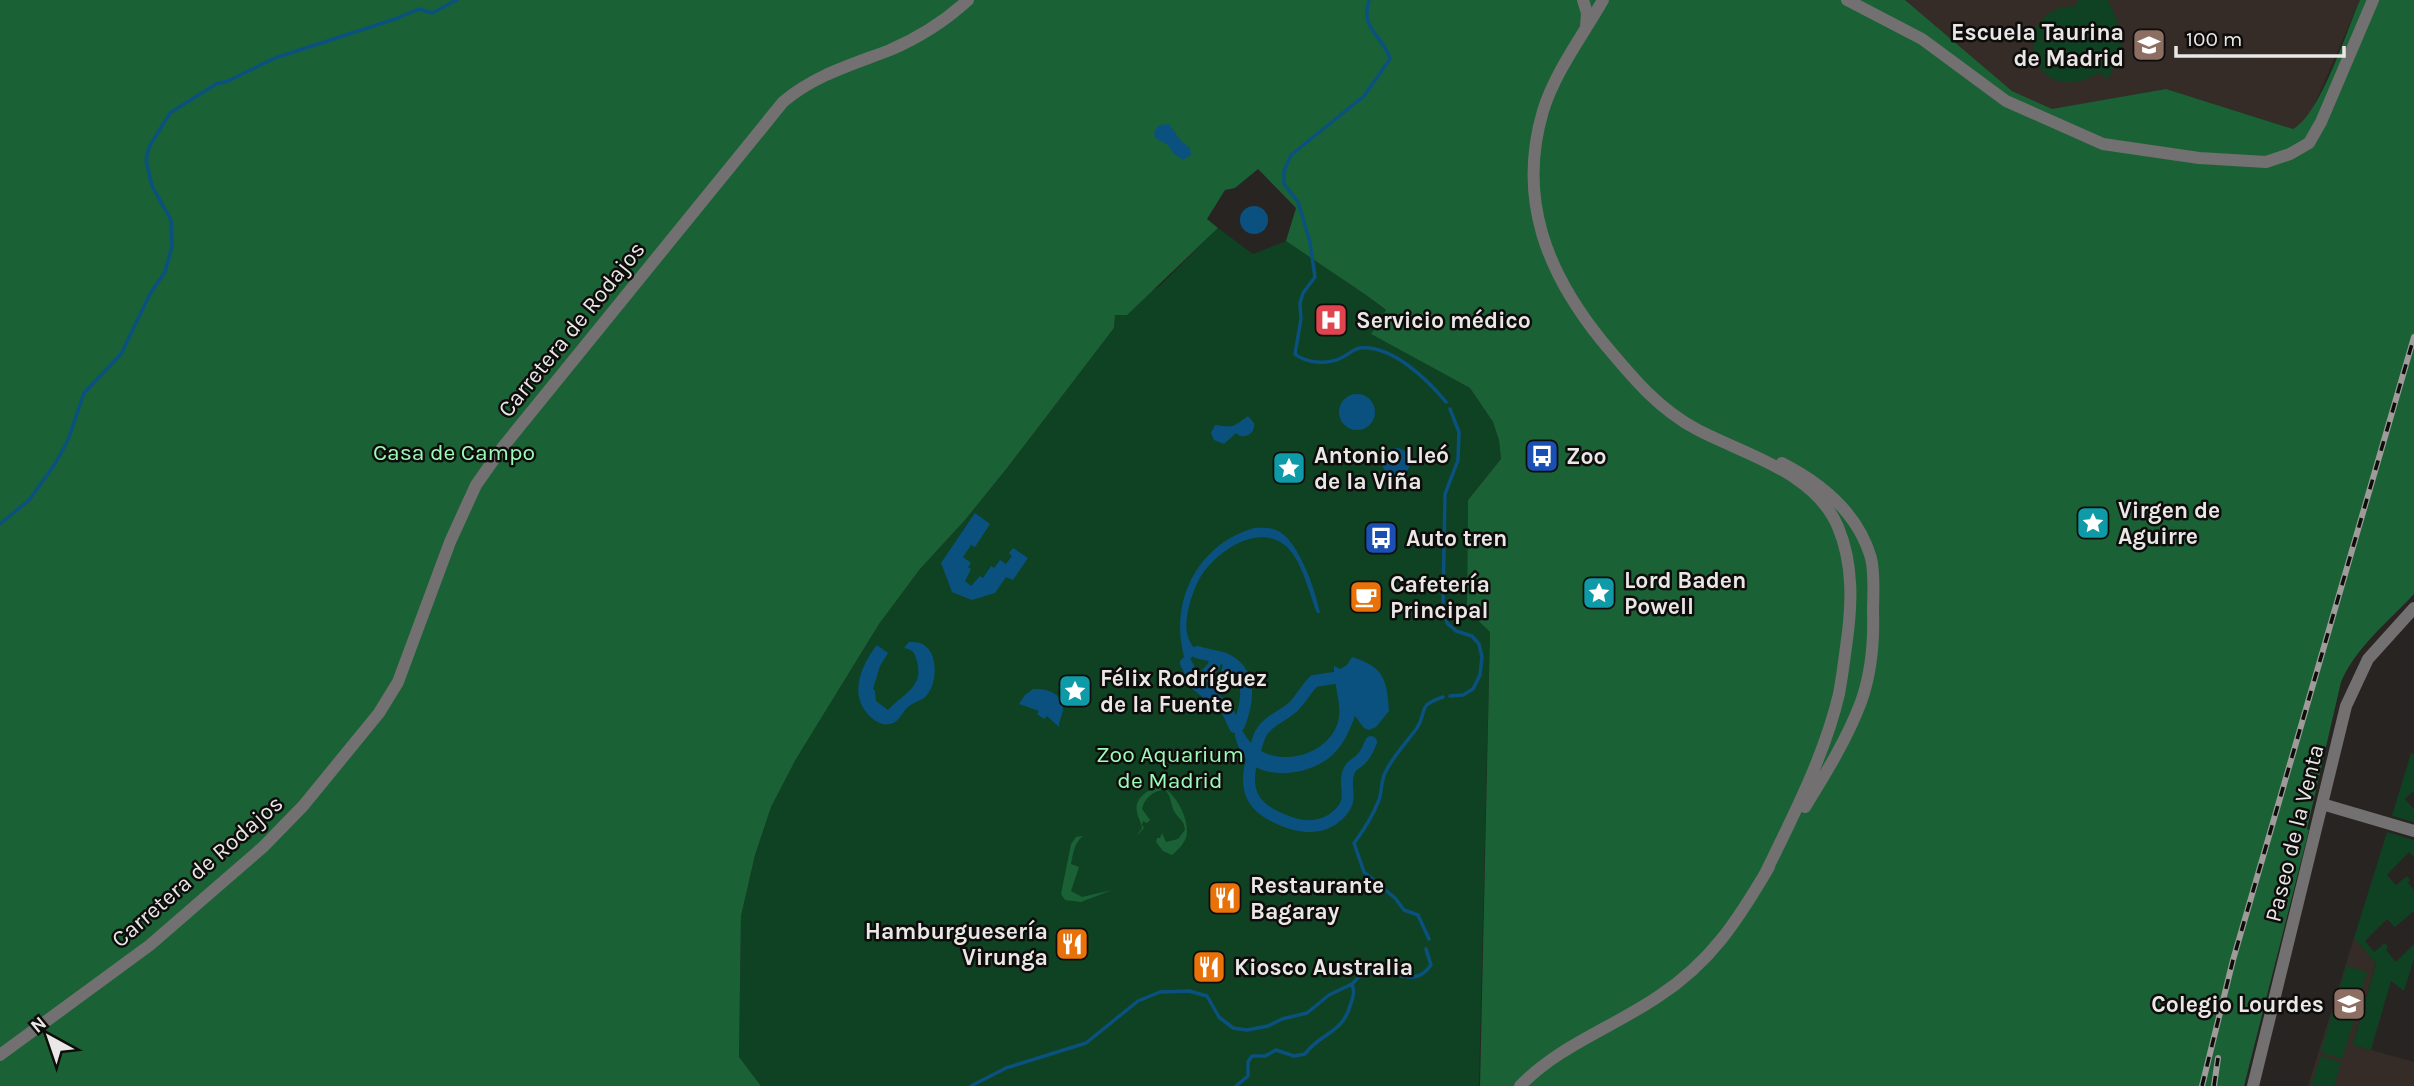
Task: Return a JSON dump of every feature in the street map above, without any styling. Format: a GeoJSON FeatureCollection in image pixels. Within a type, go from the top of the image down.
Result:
{"type":"FeatureCollection","features":[{"type":"Feature","properties":{"kind":"street","name":"Carretera de Rodajos"},"geometry":{"type":"LineString","coordinates":[[0,1055],[150,945],[205,899],[263,847],[329,775],[379,713],[398,682],[450,542],[476,485],[511,437],[783,102],[821,75],[892,49],[929,30],[968,0]]}},
{"type":"Feature","properties":{"kind":"street"},"geometry":{"type":"LineString","coordinates":[[1583,0],[1587,13],[1586,30]]}},
{"type":"Feature","properties":{"kind":"street"},"geometry":{"type":"LineString","coordinates":[[1599,0],[1544,110],[1536,145],[1533,181],[1541,236],[1549,255],[1589,324],[1631,376],[1676,417],[1786,472],[1822,503],[1838,527],[1848,564],[1851,603],[1839,693],[1817,762],[1765,874]]}},
{"type":"Feature","properties":{"kind":"street"},"geometry":{"type":"LineString","coordinates":[[1847,0],[1922,38],[2006,101],[2103,144],[2199,158],[2266,162],[2309,144],[2373,0]]}},
{"type":"Feature","properties":{"kind":"street"},"geometry":{"type":"LineString","coordinates":[[1520,1086],[1550,1058],[1657,998],[1700,965],[1728,933],[1765,874],[1839,750],[1861,702],[1870,665],[1873,623],[1871,559],[1859,528],[1849,512],[1807,475],[1772,458],[1726,442]]}},
{"type":"Feature","properties":{"kind":"street"},"geometry":{"type":"LineString","coordinates":[[1848,564],[1851,553],[1855,551],[1864,553],[1871,559]]}},
{"type":"Feature","properties":{"kind":"street","name":"Paseo de la Venta"},"geometry":{"type":"LineString","coordinates":[[2253,1086],[2351,691],[2368,659],[2414,608]]}},
{"type":"Feature","properties":{"kind":"street"},"geometry":{"type":"LineString","coordinates":[[1839,693],[1846,706],[1853,708],[1861,702]]}},
{"type":"Feature","properties":{"kind":"street"},"geometry":{"type":"LineString","coordinates":[[2322,804],[2414,831]]}},
{"type":"Feature","properties":{"kind":"shaded area","name":"Escuela Taurina de Madrid"},"geometry":{"type":"Polygon","coordinates":[[[1905,0],[2360,0],[2313,108],[2300,125],[2293,129],[2166,89],[2052,110],[2012,91],[1905,0]]]}},
{"type":"Feature","properties":{"kind":"shaded area","name":"Colegio Lourdes"},"geometry":{"type":"Polygon","coordinates":[[[2354,938],[2376,962],[2353,1045],[2414,1062],[2414,1086],[2308,1086],[2354,938]]]}},
{"type":"Feature","properties":{"kind":"green space","name":"Casa de Campo"},"geometry":{"type":"Polygon","coordinates":[[[0,0],[1905,0],[2012,91],[2052,109],[2166,89],[2293,129],[2303,121],[2323,90],[2360,0],[2414,0],[2414,594],[2373,635],[2355,657],[2341,682],[2307,829],[2309,830],[2244,1086],[1480,1086],[1490,632],[1467,610],[1468,500],[1501,459],[1499,440],[1493,422],[1470,388],[1371,334],[1386,310],[1286,241],[1296,208],[1258,169],[1235,188],[1225,190],[1207,219],[1218,228],[1127,315],[1115,315],[1114,328],[1007,468],[965,520],[920,569],[879,624],[796,759],[771,807],[755,855],[741,916],[739,1057],[761,1086],[0,1086],[0,0]]]}},
{"type":"Feature","properties":{"kind":"green space"},"geometry":{"type":"Polygon","coordinates":[[[2078,0],[2108,0],[2118,23],[2121,48],[2108,79],[2098,73],[2075,82],[2056,80],[2042,70],[2035,55],[2033,38],[2039,23],[2053,11],[2076,6],[2078,0]]]}},
{"type":"Feature","properties":{"kind":"green space","name":"Zoo Aquarium de Madrid"},"geometry":{"type":"Polygon","coordinates":[[[1218,228],[1253,254],[1286,241],[1366,295],[1386,311],[1371,334],[1470,388],[1493,422],[1499,440],[1501,459],[1468,500],[1467,610],[1490,632],[1479,1086],[761,1086],[739,1057],[741,916],[755,855],[771,807],[796,759],[879,624],[920,569],[965,520],[1007,468],[1114,328],[1115,314],[1161,285],[1218,228]]]}},
{"type":"Feature","properties":{"kind":"green space"},"geometry":{"type":"Polygon","coordinates":[[[2411,753],[2414,754],[2414,791],[2405,799],[2414,809],[2414,822],[2392,816],[2411,753]]]}},
{"type":"Feature","properties":{"kind":"green space"},"geometry":{"type":"Polygon","coordinates":[[[1159,786],[1171,793],[1186,823],[1186,838],[1172,855],[1163,851],[1156,842],[1157,838],[1160,838],[1162,833],[1166,842],[1178,839],[1185,830],[1165,790],[1153,793],[1145,802],[1142,809],[1150,820],[1147,823],[1143,821],[1144,828],[1136,836],[1142,828],[1137,812],[1138,803],[1146,792],[1159,786]]]}},
{"type":"Feature","properties":{"kind":"green space"},"geometry":{"type":"Polygon","coordinates":[[[2387,832],[2414,840],[2414,857],[2409,852],[2387,875],[2396,885],[2407,876],[2410,880],[2408,883],[2414,890],[2414,911],[2395,927],[2387,919],[2365,941],[2374,952],[2385,943],[2388,947],[2386,950],[2396,962],[2414,944],[2414,959],[2404,991],[2391,981],[2371,1050],[2353,1045],[2376,963],[2354,938],[2387,832]]]}},
{"type":"Feature","properties":{"kind":"green space"},"geometry":{"type":"Polygon","coordinates":[[[1083,836],[1072,856],[1071,864],[1079,867],[1071,891],[1082,897],[1112,890],[1081,902],[1065,900],[1061,894],[1071,844],[1076,837],[1083,836]]]}},
{"type":"Feature","properties":{"kind":"green space"},"geometry":{"type":"Polygon","coordinates":[[[2346,966],[2367,972],[2356,1010],[2335,1004],[2346,966]]]}},
{"type":"Feature","properties":{"kind":"green space"},"geometry":{"type":"Polygon","coordinates":[[[2332,1013],[2354,1020],[2342,1059],[2321,1052],[2332,1013]]]}},
{"type":"Feature","properties":{"kind":"green space"},"geometry":{"type":"Polygon","coordinates":[[[2321,1056],[2341,1063],[2334,1086],[2311,1086],[2321,1056]]]}},
{"type":"Feature","properties":{"kind":"water"},"geometry":{"type":"Polygon","coordinates":[[[1169,124],[1181,141],[1190,148],[1191,155],[1183,160],[1173,153],[1168,145],[1155,138],[1154,132],[1159,125],[1169,124]]]}},
{"type":"Feature","properties":{"kind":"water"},"geometry":{"type":"Polygon","coordinates":[[[1254,206],[1264,210],[1268,220],[1264,230],[1254,234],[1244,230],[1240,220],[1244,210],[1254,206]]]}},
{"type":"Feature","properties":{"kind":"water"},"geometry":{"type":"Polygon","coordinates":[[[1357,394],[1370,399],[1375,412],[1370,425],[1357,430],[1344,425],[1339,412],[1344,399],[1357,394]]]}},
{"type":"Feature","properties":{"kind":"water"},"geometry":{"type":"Polygon","coordinates":[[[1248,416],[1254,423],[1251,433],[1240,436],[1236,433],[1224,444],[1214,440],[1211,433],[1215,425],[1233,426],[1248,416]]]}},
{"type":"Feature","properties":{"kind":"water"},"geometry":{"type":"Polygon","coordinates":[[[1396,448],[1406,452],[1410,462],[1406,472],[1396,476],[1386,472],[1382,462],[1386,452],[1396,448]]]}},
{"type":"Feature","properties":{"kind":"water"},"geometry":{"type":"Polygon","coordinates":[[[975,513],[990,524],[975,547],[971,545],[963,557],[971,563],[965,581],[971,586],[1000,560],[1006,564],[1012,556],[1009,553],[1013,548],[1028,558],[1013,580],[1006,577],[995,593],[972,600],[952,592],[941,563],[975,513]]]}},
{"type":"Feature","properties":{"kind":"water"},"geometry":{"type":"Polygon","coordinates":[[[1254,528],[1276,530],[1292,543],[1315,592],[1320,613],[1317,613],[1302,570],[1288,548],[1277,540],[1265,537],[1240,542],[1208,566],[1198,582],[1190,603],[1186,626],[1188,638],[1197,652],[1186,663],[1180,620],[1191,580],[1216,548],[1233,536],[1254,528]]]}},
{"type":"Feature","properties":{"kind":"water"},"geometry":{"type":"Polygon","coordinates":[[[909,642],[920,643],[931,652],[935,667],[933,684],[926,696],[908,707],[895,722],[877,722],[865,710],[859,694],[858,686],[868,657],[877,645],[888,653],[880,666],[873,689],[876,701],[888,710],[911,689],[918,678],[915,654],[904,648],[909,642]]]}},
{"type":"Feature","properties":{"kind":"water"},"geometry":{"type":"Polygon","coordinates":[[[1352,657],[1371,665],[1385,682],[1389,711],[1376,727],[1369,730],[1364,728],[1355,716],[1335,753],[1308,769],[1268,772],[1246,759],[1236,738],[1235,727],[1239,725],[1255,747],[1277,756],[1301,755],[1323,744],[1331,736],[1339,718],[1334,666],[1340,669],[1347,665],[1352,657]]]}},
{"type":"Feature","properties":{"kind":"water"},"geometry":{"type":"Polygon","coordinates":[[[1033,689],[1043,689],[1061,699],[1063,710],[1059,727],[1047,716],[1044,719],[1037,714],[1039,711],[1019,704],[1033,689]]]}},
{"type":"Feature","properties":{"kind":"waterway"},"geometry":{"type":"LineString","coordinates":[[0,524],[29,500],[55,464],[68,440],[84,393],[121,354],[150,294],[165,272],[172,246],[171,220],[152,186],[146,160],[149,147],[170,113],[216,84],[275,58],[419,9],[432,13],[457,0]]}},
{"type":"Feature","properties":{"kind":"waterway"},"geometry":{"type":"LineString","coordinates":[[1369,0],[1367,18],[1390,59],[1364,96],[1291,155],[1284,171],[1284,184],[1298,202],[1310,242],[1315,277],[1303,293],[1300,303],[1301,319],[1295,354],[1311,361],[1323,362],[1344,357],[1360,348],[1384,352],[1408,365],[1446,402]]}},
{"type":"Feature","properties":{"kind":"waterway"},"geometry":{"type":"LineString","coordinates":[[1450,409],[1459,432],[1458,460],[1445,494],[1443,604],[1447,623],[1456,631],[1472,636],[1479,644],[1482,657],[1480,675],[1473,689],[1463,695],[1450,696]]}},
{"type":"Feature","properties":{"kind":"waterway"},"geometry":{"type":"LineString","coordinates":[[1197,652],[1225,659],[1240,672],[1246,688],[1246,697],[1239,725]]}},
{"type":"Feature","properties":{"kind":"waterway"},"geometry":{"type":"LineString","coordinates":[[1197,685],[1213,667],[1217,657]]}},
{"type":"Feature","properties":{"kind":"waterway"},"geometry":{"type":"LineString","coordinates":[[1207,693],[1225,679],[1230,662]]}},
{"type":"Feature","properties":{"kind":"waterway"},"geometry":{"type":"LineString","coordinates":[[1186,663],[1197,685],[1226,708],[1235,727]]}},
{"type":"Feature","properties":{"kind":"waterway"},"geometry":{"type":"LineString","coordinates":[[1334,678],[1314,681],[1294,706],[1261,733],[1250,767],[1250,790],[1254,799],[1269,814],[1294,824],[1311,826],[1328,822],[1338,815],[1346,804],[1349,771],[1364,756],[1371,742]]}},
{"type":"Feature","properties":{"kind":"waterway"},"geometry":{"type":"LineString","coordinates":[[1429,939],[1418,915],[1404,910],[1395,898],[1364,872],[1354,843],[1377,806],[1388,767],[1417,728],[1426,706],[1443,697]]}},
{"type":"Feature","properties":{"kind":"waterway"},"geometry":{"type":"LineString","coordinates":[[1236,1086],[1248,1076],[1248,1062],[1252,1056],[1265,1056],[1276,1050],[1294,1056],[1305,1054],[1336,1028],[1351,1003],[1352,984],[1363,975],[1373,971],[1404,977],[1422,974],[1431,965],[1426,949]]}},
{"type":"Feature","properties":{"kind":"waterway"},"geometry":{"type":"LineString","coordinates":[[971,1086],[1006,1068],[1086,1043],[1138,1001],[1160,992],[1189,991],[1207,996],[1219,1017],[1233,1028],[1247,1030],[1307,1013],[1329,995],[1352,984]]}},
{"type":"Feature","properties":{"kind":"railway"},"geometry":{"type":"LineString","coordinates":[[2202,1086],[2233,960],[2414,337]]}},
{"type":"Feature","properties":{"kind":"railway"},"geometry":{"type":"LineString","coordinates":[[2214,1086],[2218,1058]]}},
{"type":"Feature","properties":{"kind":"place","name":"Escuela Taurina de Madrid"},"geometry":{"type":"Point","coordinates":[2149,45]}},
{"type":"Feature","properties":{"kind":"place","name":"Servicio médico"},"geometry":{"type":"Point","coordinates":[1331,320]}},
{"type":"Feature","properties":{"kind":"place","name":"Zoo"},"geometry":{"type":"Point","coordinates":[1542,456]}},
{"type":"Feature","properties":{"kind":"place","name":"Antonio Lleó de la Viña"},"geometry":{"type":"Point","coordinates":[1289,468]}},
{"type":"Feature","properties":{"kind":"place","name":"Virgen de Aguirre"},"geometry":{"type":"Point","coordinates":[2093,523]}},
{"type":"Feature","properties":{"kind":"place","name":"Auto tren"},"geometry":{"type":"Point","coordinates":[1381,538]}},
{"type":"Feature","properties":{"kind":"place","name":"Lord Baden Powell"},"geometry":{"type":"Point","coordinates":[1599,593]}},
{"type":"Feature","properties":{"kind":"place","name":"Cafetería Principal"},"geometry":{"type":"Point","coordinates":[1366,597]}},
{"type":"Feature","properties":{"kind":"place","name":"Félix Rodríguez de la Fuente"},"geometry":{"type":"Point","coordinates":[1075,691]}},
{"type":"Feature","properties":{"kind":"place","name":"Restaurante Bagaray"},"geometry":{"type":"Point","coordinates":[1225,898]}},
{"type":"Feature","properties":{"kind":"place","name":"Hamburguesería Virunga"},"geometry":{"type":"Point","coordinates":[1072,944]}},
{"type":"Feature","properties":{"kind":"place","name":"Kiosco Australia"},"geometry":{"type":"Point","coordinates":[1209,967]}},
{"type":"Feature","properties":{"kind":"place","name":"Colegio Lourdes"},"geometry":{"type":"Point","coordinates":[2349,1004]}}]}
